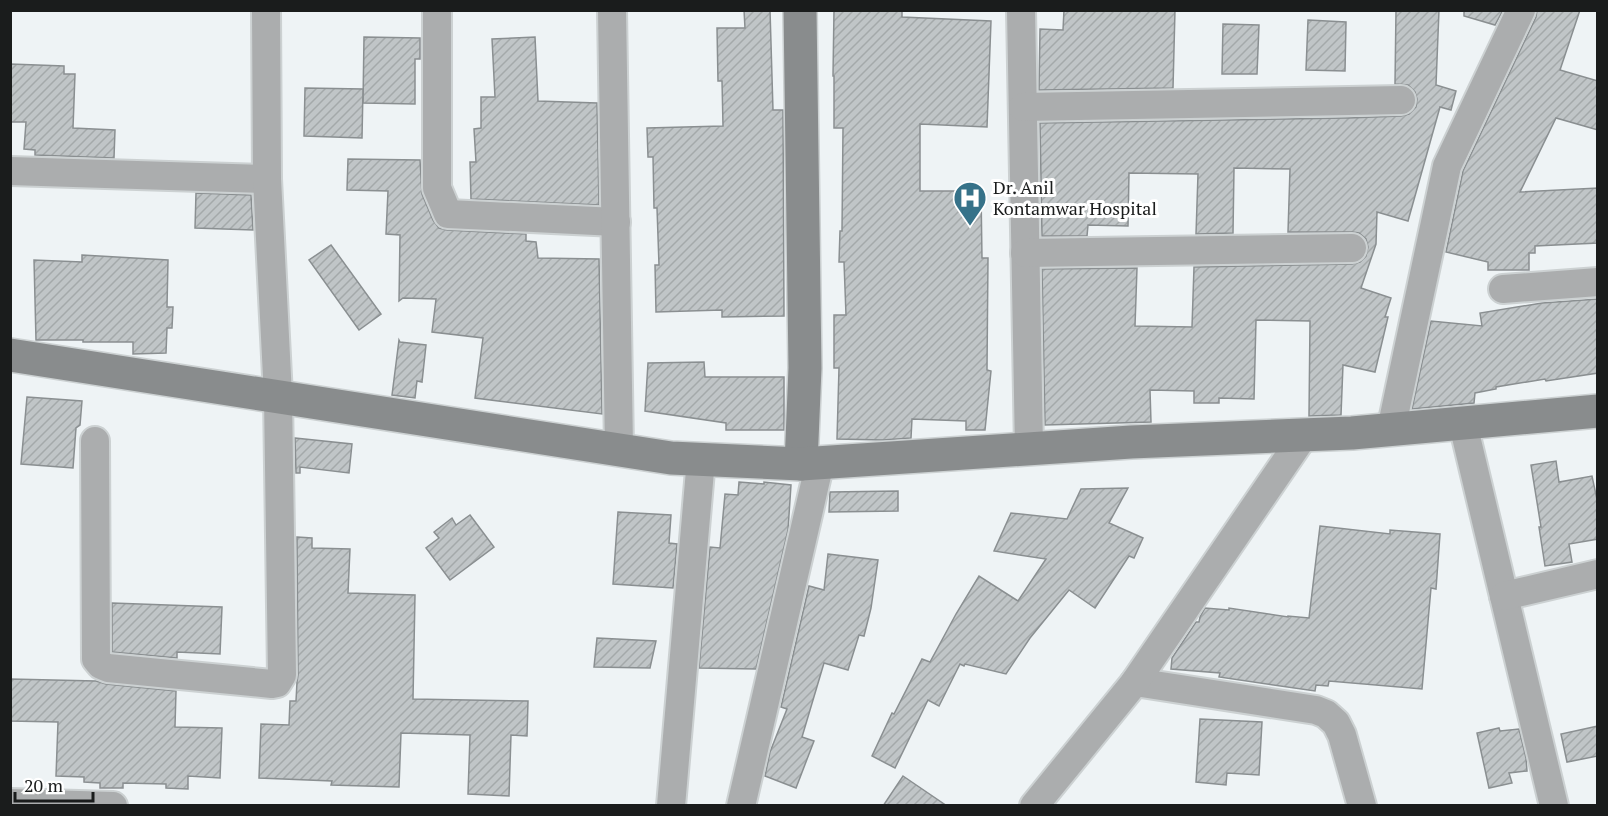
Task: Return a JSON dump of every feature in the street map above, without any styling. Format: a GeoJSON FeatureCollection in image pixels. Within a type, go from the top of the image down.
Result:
{"type":"FeatureCollection","features":[{"type":"Feature","properties":{"kind":"street"},"geometry":{"type":"LineString","coordinates":[[95,441],[96,658],[100,664],[108,668],[272,684],[277,682],[282,675],[278,396],[267,179],[266,10]]}},
{"type":"Feature","properties":{"kind":"street"},"geometry":{"type":"LineString","coordinates":[[437,10],[437,188],[448,214],[616,222]]}},
{"type":"Feature","properties":{"kind":"street"},"geometry":{"type":"LineString","coordinates":[[612,10],[619,449]]}},
{"type":"Feature","properties":{"kind":"street"},"geometry":{"type":"LineString","coordinates":[[741,806],[811,463],[805,368],[800,10]]}},
{"type":"Feature","properties":{"kind":"street"},"geometry":{"type":"LineString","coordinates":[[1021,10],[1029,449]]}},
{"type":"Feature","properties":{"kind":"street"},"geometry":{"type":"LineString","coordinates":[[1391,430],[1448,161],[1521,10]]}},
{"type":"Feature","properties":{"kind":"street"},"geometry":{"type":"LineString","coordinates":[[1023,107],[1401,100]]}},
{"type":"Feature","properties":{"kind":"street"},"geometry":{"type":"LineString","coordinates":[[10,171],[267,179]]}},
{"type":"Feature","properties":{"kind":"street"},"geometry":{"type":"LineString","coordinates":[[1025,253],[1352,248]]}},
{"type":"Feature","properties":{"kind":"street"},"geometry":{"type":"LineString","coordinates":[[1503,289],[1598,282]]}},
{"type":"Feature","properties":{"kind":"street"},"geometry":{"type":"LineString","coordinates":[[10,355],[672,458],[811,463],[1131,442],[1391,430],[1598,411]]}},
{"type":"Feature","properties":{"kind":"street"},"geometry":{"type":"LineString","coordinates":[[1463,424],[1554,806]]}},
{"type":"Feature","properties":{"kind":"street"},"geometry":{"type":"LineString","coordinates":[[1034,806],[1136,682],[1304,435]]}},
{"type":"Feature","properties":{"kind":"street"},"geometry":{"type":"LineString","coordinates":[[671,806],[701,459]]}},
{"type":"Feature","properties":{"kind":"street"},"geometry":{"type":"LineString","coordinates":[[1504,596],[1598,574]]}},
{"type":"Feature","properties":{"kind":"street"},"geometry":{"type":"LineString","coordinates":[[1136,682],[1316,710],[1326,714],[1336,723],[1342,735],[1362,806]]}},
{"type":"Feature","properties":{"kind":"street"},"geometry":{"type":"LineString","coordinates":[[10,803],[113,806]]}},
{"type":"Feature","properties":{"kind":"building"},"geometry":{"type":"Polygon","coordinates":[[[744,10],[770,10],[773,110],[783,110],[784,316],[722,317],[722,310],[656,312],[655,265],[659,265],[657,208],[654,208],[653,157],[648,157],[647,128],[723,126],[722,81],[718,81],[717,28],[745,28],[744,10]]]}},
{"type":"Feature","properties":{"kind":"building"},"geometry":{"type":"Polygon","coordinates":[[[834,10],[902,10],[902,17],[991,21],[987,127],[920,124],[920,191],[981,191],[982,258],[988,258],[987,370],[991,371],[985,430],[966,430],[966,421],[912,419],[911,438],[837,439],[839,368],[834,368],[834,315],[846,315],[844,262],[839,262],[840,231],[842,231],[843,128],[834,128],[834,10]]]}},
{"type":"Feature","properties":{"kind":"building"},"geometry":{"type":"Polygon","coordinates":[[[1064,10],[1175,10],[1173,88],[1039,90],[1040,29],[1063,30],[1064,10]]]}},
{"type":"Feature","properties":{"kind":"building"},"geometry":{"type":"Polygon","coordinates":[[[1396,10],[1439,10],[1436,85],[1456,91],[1451,110],[1440,107],[1408,221],[1377,212],[1376,244],[1361,288],[1391,298],[1385,317],[1388,317],[1375,372],[1343,365],[1341,415],[1309,416],[1310,321],[1256,320],[1254,399],[1219,398],[1219,403],[1194,403],[1194,391],[1150,390],[1151,422],[1045,425],[1042,269],[1137,268],[1135,326],[1192,327],[1194,267],[1352,264],[1360,262],[1366,256],[1368,247],[1366,239],[1359,233],[1288,232],[1290,169],[1234,168],[1233,233],[1196,234],[1198,174],[1129,173],[1128,226],[1088,225],[1087,236],[1042,236],[1040,123],[1348,118],[1409,114],[1416,107],[1415,92],[1408,85],[1395,84],[1396,10]]]}},
{"type":"Feature","properties":{"kind":"building"},"geometry":{"type":"Polygon","coordinates":[[[1464,10],[1503,10],[1495,25],[1464,16],[1464,10]]]}},
{"type":"Feature","properties":{"kind":"building"},"geometry":{"type":"Polygon","coordinates":[[[1537,10],[1580,10],[1560,70],[1598,81],[1598,130],[1556,118],[1520,192],[1598,188],[1598,243],[1535,246],[1535,253],[1529,253],[1529,270],[1488,270],[1488,262],[1446,252],[1463,171],[1536,17],[1537,10]]]}},
{"type":"Feature","properties":{"kind":"building"},"geometry":{"type":"Polygon","coordinates":[[[1308,20],[1346,22],[1345,71],[1306,70],[1308,20]]]}},
{"type":"Feature","properties":{"kind":"building"},"geometry":{"type":"Polygon","coordinates":[[[1223,24],[1259,25],[1257,74],[1222,74],[1223,24]]]}},
{"type":"Feature","properties":{"kind":"building"},"geometry":{"type":"Polygon","coordinates":[[[364,37],[420,38],[420,59],[415,59],[415,104],[363,103],[364,37]]]}},
{"type":"Feature","properties":{"kind":"building"},"geometry":{"type":"Polygon","coordinates":[[[535,37],[538,101],[597,103],[599,205],[471,199],[470,162],[476,162],[474,129],[481,128],[481,97],[495,97],[492,39],[535,37]]]}},
{"type":"Feature","properties":{"kind":"building"},"geometry":{"type":"Polygon","coordinates":[[[10,64],[64,66],[64,74],[75,74],[73,128],[115,130],[114,158],[35,155],[35,150],[24,149],[26,122],[10,122],[10,64]]]}},
{"type":"Feature","properties":{"kind":"building"},"geometry":{"type":"Polygon","coordinates":[[[305,88],[363,89],[362,138],[304,136],[305,88]]]}},
{"type":"Feature","properties":{"kind":"building"},"geometry":{"type":"Polygon","coordinates":[[[348,159],[420,160],[422,194],[439,228],[526,234],[526,241],[536,242],[538,258],[599,259],[602,414],[475,398],[483,338],[432,332],[436,299],[403,298],[399,301],[400,235],[386,234],[388,191],[347,190],[348,159]]]}},
{"type":"Feature","properties":{"kind":"building"},"geometry":{"type":"Polygon","coordinates":[[[196,193],[251,195],[253,230],[195,228],[196,193]]]}},
{"type":"Feature","properties":{"kind":"building"},"geometry":{"type":"Polygon","coordinates":[[[331,245],[381,314],[359,330],[309,260],[331,245]]]}},
{"type":"Feature","properties":{"kind":"building"},"geometry":{"type":"Polygon","coordinates":[[[82,255],[168,260],[167,307],[173,307],[172,328],[167,328],[166,353],[133,354],[133,342],[36,340],[34,260],[82,262],[82,255]]]}},
{"type":"Feature","properties":{"kind":"building"},"geometry":{"type":"Polygon","coordinates":[[[1598,299],[1598,373],[1496,387],[1496,389],[1475,393],[1474,403],[1412,409],[1431,321],[1482,326],[1480,313],[1542,303],[1598,299]]]}},
{"type":"Feature","properties":{"kind":"building"},"geometry":{"type":"Polygon","coordinates":[[[399,340],[426,345],[422,382],[417,381],[415,398],[392,395],[399,340]]]}},
{"type":"Feature","properties":{"kind":"building"},"geometry":{"type":"Polygon","coordinates":[[[704,362],[705,377],[784,377],[784,430],[726,430],[726,423],[645,411],[648,363],[704,362]]]}},
{"type":"Feature","properties":{"kind":"building"},"geometry":{"type":"Polygon","coordinates":[[[27,397],[82,401],[80,425],[76,428],[73,468],[21,464],[27,397]]]}},
{"type":"Feature","properties":{"kind":"building"},"geometry":{"type":"Polygon","coordinates":[[[295,438],[352,444],[349,473],[300,467],[300,473],[296,473],[295,438]]]}},
{"type":"Feature","properties":{"kind":"building"},"geometry":{"type":"Polygon","coordinates":[[[1556,461],[1559,482],[1592,476],[1598,504],[1598,539],[1569,544],[1572,562],[1545,566],[1531,465],[1556,461]]]}},
{"type":"Feature","properties":{"kind":"building"},"geometry":{"type":"Polygon","coordinates":[[[739,482],[791,485],[788,530],[756,669],[699,668],[710,547],[720,548],[725,494],[738,495],[739,482]]]}},
{"type":"Feature","properties":{"kind":"building"},"geometry":{"type":"Polygon","coordinates":[[[1128,488],[1109,523],[1143,538],[1134,558],[1129,556],[1095,608],[1069,590],[1030,638],[1006,674],[960,664],[939,706],[928,700],[895,768],[872,756],[892,713],[894,714],[922,659],[930,662],[979,576],[1018,601],[1046,559],[994,551],[1011,513],[1067,519],[1081,489],[1128,488]]]}},
{"type":"Feature","properties":{"kind":"building"},"geometry":{"type":"Polygon","coordinates":[[[898,491],[898,511],[829,512],[830,492],[898,491]]]}},
{"type":"Feature","properties":{"kind":"building"},"geometry":{"type":"Polygon","coordinates":[[[618,512],[671,515],[669,543],[677,544],[673,588],[613,584],[618,512]]]}},
{"type":"Feature","properties":{"kind":"building"},"geometry":{"type":"Polygon","coordinates":[[[470,515],[494,547],[450,580],[426,548],[439,538],[434,532],[452,518],[456,525],[470,515]]]}},
{"type":"Feature","properties":{"kind":"building"},"geometry":{"type":"Polygon","coordinates":[[[1320,526],[1390,534],[1390,530],[1440,534],[1436,589],[1431,588],[1422,689],[1329,681],[1328,686],[1316,685],[1315,691],[1219,677],[1220,673],[1171,669],[1172,658],[1196,622],[1199,622],[1205,608],[1229,610],[1229,608],[1309,618],[1320,526]]]}},
{"type":"Feature","properties":{"kind":"building"},"geometry":{"type":"Polygon","coordinates":[[[297,537],[312,538],[312,548],[350,549],[348,593],[415,595],[413,699],[528,701],[527,736],[511,735],[509,796],[468,794],[470,735],[401,733],[399,787],[331,785],[332,781],[259,778],[261,724],[289,725],[290,701],[296,701],[298,675],[297,537]]]}},
{"type":"Feature","properties":{"kind":"building"},"geometry":{"type":"Polygon","coordinates":[[[828,554],[878,560],[871,608],[864,636],[859,635],[848,670],[824,663],[802,737],[814,741],[796,788],[765,776],[770,752],[787,709],[781,707],[809,586],[824,590],[828,554]]]}},
{"type":"Feature","properties":{"kind":"building"},"geometry":{"type":"Polygon","coordinates":[[[112,603],[222,607],[220,654],[177,652],[177,658],[112,652],[112,603]]]}},
{"type":"Feature","properties":{"kind":"building"},"geometry":{"type":"Polygon","coordinates":[[[597,638],[656,641],[650,668],[594,667],[597,638]]]}},
{"type":"Feature","properties":{"kind":"building"},"geometry":{"type":"Polygon","coordinates":[[[10,679],[96,681],[176,691],[175,727],[222,728],[220,778],[188,776],[188,789],[166,788],[166,784],[123,783],[123,788],[100,788],[100,783],[84,782],[84,777],[56,776],[58,722],[10,721],[10,679]]]}},
{"type":"Feature","properties":{"kind":"building"},"geometry":{"type":"Polygon","coordinates":[[[1200,719],[1262,722],[1259,775],[1227,773],[1226,785],[1196,782],[1200,719]]]}},
{"type":"Feature","properties":{"kind":"building"},"geometry":{"type":"Polygon","coordinates":[[[1598,726],[1598,756],[1567,762],[1561,734],[1598,726]]]}},
{"type":"Feature","properties":{"kind":"building"},"geometry":{"type":"Polygon","coordinates":[[[1499,728],[1500,731],[1519,729],[1527,771],[1509,773],[1512,783],[1489,788],[1477,733],[1499,728]]]}},
{"type":"Feature","properties":{"kind":"building"},"geometry":{"type":"Polygon","coordinates":[[[903,776],[947,806],[883,806],[903,776]]]}},
{"type":"Feature","properties":{"kind":"place","name":"Dr. Anil Kontamwar Hospital"},"geometry":{"type":"Point","coordinates":[970,227]}}]}
